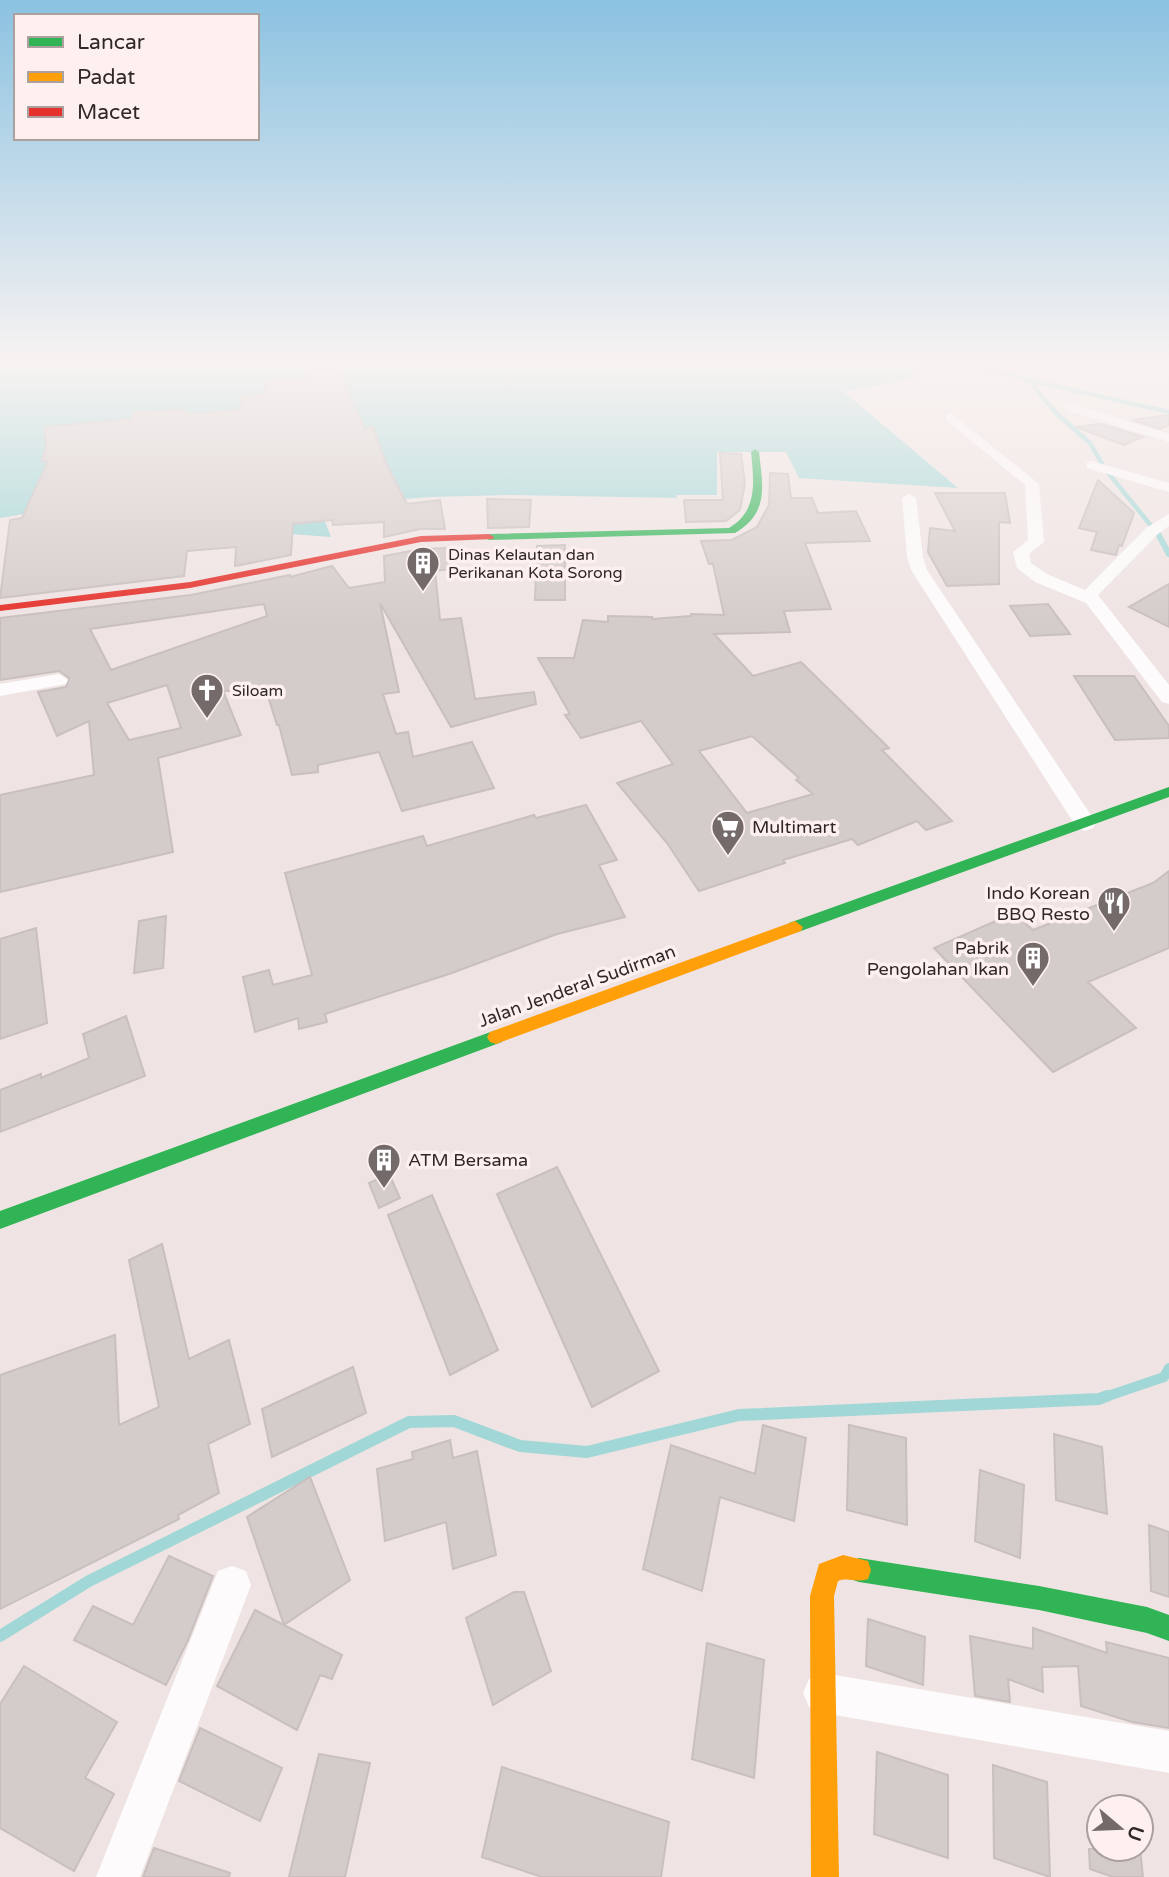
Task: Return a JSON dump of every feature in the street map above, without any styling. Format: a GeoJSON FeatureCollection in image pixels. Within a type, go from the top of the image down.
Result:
{"type":"FeatureCollection","features":[{"type":"Feature","properties":{"kind":"street"},"geometry":{"type":"LineString","coordinates":[[988,448],[1032,484],[1036,542],[1021,552],[1023,565],[1041,578],[1087,596],[1169,698]]}},
{"type":"Feature","properties":{"kind":"street"},"geometry":{"type":"LineString","coordinates":[[0,608],[190,585],[421,539],[731,531],[741,527],[757,508],[759,497],[755,452]]}},
{"type":"Feature","properties":{"kind":"street"},"geometry":{"type":"LineString","coordinates":[[1099,466],[1169,488]]}},
{"type":"Feature","properties":{"kind":"street"},"geometry":{"type":"LineString","coordinates":[[909,498],[915,557],[919,570],[1086,823]]}},
{"type":"Feature","properties":{"kind":"street"},"geometry":{"type":"LineString","coordinates":[[1087,596],[1152,531],[1169,519]]}},
{"type":"Feature","properties":{"kind":"street"},"geometry":{"type":"LineString","coordinates":[[0,690],[59,680]]}},
{"type":"Feature","properties":{"kind":"street","name":"Jalan Jenderal Sudirman"},"geometry":{"type":"LineString","coordinates":[[0,1220],[1169,792]]}},
{"type":"Feature","properties":{"kind":"street"},"geometry":{"type":"LineString","coordinates":[[825,1877],[824,1581],[828,1573],[843,1567],[1039,1598],[1147,1620],[1169,1628]]}},
{"type":"Feature","properties":{"kind":"street"},"geometry":{"type":"LineString","coordinates":[[118,1877],[232,1585]]}},
{"type":"Feature","properties":{"kind":"street"},"geometry":{"type":"LineString","coordinates":[[823,1693],[1169,1752]]}},
{"type":"Feature","properties":{"kind":"water"},"geometry":{"type":"Polygon","coordinates":[[[0,448],[910,448],[958,488],[799,478],[786,452],[717,452],[717,495],[676,495],[677,498],[512,495],[430,497],[319,506],[331,537],[25,514],[0,518],[0,448]]]}},
{"type":"Feature","properties":{"kind":"building"},"geometry":{"type":"Polygon","coordinates":[[[46,448],[380,448],[407,504],[440,500],[445,529],[420,529],[384,537],[384,522],[333,525],[332,520],[293,524],[291,555],[235,566],[236,547],[187,551],[184,576],[0,598],[10,520],[22,518],[48,461],[42,461],[46,448]]]}},
{"type":"Feature","properties":{"kind":"building"},"geometry":{"type":"Polygon","coordinates":[[[720,453],[741,454],[745,483],[740,510],[726,521],[686,522],[684,500],[723,500],[720,453]]]}},
{"type":"Feature","properties":{"kind":"building"},"geometry":{"type":"Polygon","coordinates":[[[770,473],[788,474],[791,498],[812,498],[818,513],[856,511],[870,541],[805,543],[831,609],[784,611],[790,632],[714,634],[753,676],[801,662],[889,748],[882,750],[952,821],[926,830],[917,821],[858,845],[852,839],[783,860],[785,863],[699,891],[667,843],[617,783],[673,764],[641,721],[581,738],[565,715],[570,714],[538,658],[574,658],[583,620],[608,622],[608,616],[652,619],[691,614],[724,615],[713,564],[709,564],[701,541],[732,540],[757,527],[769,505],[770,473]],[[752,736],[699,751],[747,813],[813,794],[796,780],[799,778],[752,736]]]}},
{"type":"Feature","properties":{"kind":"building"},"geometry":{"type":"Polygon","coordinates":[[[1098,480],[1134,513],[1116,555],[1091,550],[1097,532],[1079,528],[1098,480]]]}},
{"type":"Feature","properties":{"kind":"building"},"geometry":{"type":"Polygon","coordinates":[[[935,493],[1005,493],[1010,523],[999,522],[999,584],[947,586],[928,552],[930,528],[955,531],[935,493]]]}},
{"type":"Feature","properties":{"kind":"building"},"geometry":{"type":"Polygon","coordinates":[[[487,499],[531,500],[529,527],[488,528],[487,499]]]}},
{"type":"Feature","properties":{"kind":"building"},"geometry":{"type":"Polygon","coordinates":[[[565,545],[565,600],[535,600],[537,546],[565,545]]]}},
{"type":"Feature","properties":{"kind":"building"},"geometry":{"type":"Polygon","coordinates":[[[448,548],[452,569],[435,571],[440,620],[461,618],[475,699],[534,692],[536,704],[451,727],[380,603],[399,692],[383,694],[396,734],[408,732],[413,757],[472,742],[494,788],[402,811],[379,752],[318,765],[318,772],[292,775],[279,725],[266,690],[223,691],[241,735],[158,758],[173,852],[0,892],[0,795],[94,775],[89,721],[57,736],[38,692],[66,687],[69,678],[59,671],[0,680],[0,618],[191,595],[290,577],[332,566],[349,588],[385,582],[384,556],[421,549],[448,548]],[[264,604],[90,629],[111,670],[267,616],[264,604]],[[167,685],[107,703],[129,740],[181,728],[167,685]]]}},
{"type":"Feature","properties":{"kind":"building"},"geometry":{"type":"Polygon","coordinates":[[[1169,584],[1169,627],[1129,607],[1169,584]]]}},
{"type":"Feature","properties":{"kind":"building"},"geometry":{"type":"Polygon","coordinates":[[[1048,604],[1070,634],[1030,636],[1010,606],[1048,604]]]}},
{"type":"Feature","properties":{"kind":"building"},"geometry":{"type":"Polygon","coordinates":[[[1074,676],[1134,676],[1169,726],[1169,738],[1115,740],[1074,676]]]}},
{"type":"Feature","properties":{"kind":"building"},"geometry":{"type":"Polygon","coordinates":[[[586,805],[617,860],[599,865],[625,917],[557,934],[449,974],[325,1014],[327,1022],[299,1029],[298,1018],[255,1032],[243,977],[269,970],[273,985],[312,975],[285,873],[423,836],[427,846],[534,815],[536,818],[586,805]]]}},
{"type":"Feature","properties":{"kind":"building","name":"Pabrik Pengolahan Ikan"},"geometry":{"type":"Polygon","coordinates":[[[1169,871],[1169,948],[1088,982],[1136,1028],[1053,1072],[934,948],[1014,913],[1033,930],[1153,883],[1169,871]]]}},
{"type":"Feature","properties":{"kind":"building"},"geometry":{"type":"Polygon","coordinates":[[[166,916],[163,968],[134,973],[139,921],[166,916]]]}},
{"type":"Feature","properties":{"kind":"building"},"geometry":{"type":"Polygon","coordinates":[[[36,928],[47,1023],[0,1039],[0,939],[36,928]]]}},
{"type":"Feature","properties":{"kind":"building"},"geometry":{"type":"Polygon","coordinates":[[[126,1016],[145,1076],[0,1132],[0,1090],[41,1074],[41,1078],[89,1058],[83,1034],[126,1016]]]}},
{"type":"Feature","properties":{"kind":"building"},"geometry":{"type":"Polygon","coordinates":[[[557,1167],[659,1371],[592,1407],[497,1194],[557,1167]]]}},
{"type":"Feature","properties":{"kind":"building","name":"ATM Bersama"},"geometry":{"type":"Polygon","coordinates":[[[389,1174],[400,1198],[379,1208],[369,1183],[389,1174]]]}},
{"type":"Feature","properties":{"kind":"building"},"geometry":{"type":"Polygon","coordinates":[[[432,1195],[498,1350],[450,1375],[388,1215],[432,1195]]]}},
{"type":"Feature","properties":{"kind":"building"},"geometry":{"type":"Polygon","coordinates":[[[162,1244],[189,1359],[229,1340],[250,1424],[208,1444],[219,1493],[178,1515],[179,1519],[0,1609],[0,1375],[115,1335],[119,1425],[159,1407],[129,1260],[162,1244]]]}},
{"type":"Feature","properties":{"kind":"building"},"geometry":{"type":"Polygon","coordinates":[[[353,1367],[366,1413],[272,1457],[262,1409],[353,1367]]]}},
{"type":"Feature","properties":{"kind":"building"},"geometry":{"type":"Polygon","coordinates":[[[763,1425],[806,1438],[794,1521],[720,1497],[702,1591],[643,1569],[671,1445],[755,1474],[763,1425]]]}},
{"type":"Feature","properties":{"kind":"building"},"geometry":{"type":"Polygon","coordinates":[[[849,1425],[906,1438],[907,1525],[847,1510],[849,1425]]]}},
{"type":"Feature","properties":{"kind":"building"},"geometry":{"type":"Polygon","coordinates":[[[1054,1434],[1102,1447],[1107,1514],[1056,1500],[1054,1434]]]}},
{"type":"Feature","properties":{"kind":"building"},"geometry":{"type":"Polygon","coordinates":[[[450,1440],[453,1458],[477,1451],[496,1555],[453,1569],[446,1522],[385,1541],[377,1469],[413,1459],[412,1452],[450,1440]]]}},
{"type":"Feature","properties":{"kind":"building"},"geometry":{"type":"Polygon","coordinates":[[[980,1470],[1024,1485],[1020,1558],[975,1541],[980,1470]]]}},
{"type":"Feature","properties":{"kind":"building"},"geometry":{"type":"Polygon","coordinates":[[[310,1477],[350,1580],[284,1625],[247,1517],[310,1477]]]}},
{"type":"Feature","properties":{"kind":"building"},"geometry":{"type":"Polygon","coordinates":[[[1149,1525],[1169,1532],[1169,1597],[1151,1591],[1149,1525]]]}},
{"type":"Feature","properties":{"kind":"building"},"geometry":{"type":"Polygon","coordinates":[[[169,1556],[213,1576],[188,1640],[166,1685],[74,1640],[93,1606],[133,1625],[169,1556]]]}},
{"type":"Feature","properties":{"kind":"building"},"geometry":{"type":"Polygon","coordinates":[[[514,1592],[524,1592],[551,1671],[493,1705],[466,1618],[514,1592]]]}},
{"type":"Feature","properties":{"kind":"building"},"geometry":{"type":"Polygon","coordinates":[[[255,1610],[342,1655],[332,1679],[320,1675],[297,1730],[217,1686],[255,1610]]]}},
{"type":"Feature","properties":{"kind":"building"},"geometry":{"type":"Polygon","coordinates":[[[868,1619],[925,1637],[923,1685],[866,1666],[868,1619]]]}},
{"type":"Feature","properties":{"kind":"building"},"geometry":{"type":"Polygon","coordinates":[[[1033,1628],[1107,1653],[1106,1642],[1169,1658],[1169,1728],[1132,1722],[1081,1706],[1078,1666],[1042,1667],[1043,1692],[1008,1679],[1010,1702],[975,1696],[970,1636],[1033,1649],[1033,1628]]]}},
{"type":"Feature","properties":{"kind":"building"},"geometry":{"type":"Polygon","coordinates":[[[707,1643],[764,1660],[754,1778],[692,1759],[707,1643]]]}},
{"type":"Feature","properties":{"kind":"building"},"geometry":{"type":"Polygon","coordinates":[[[24,1666],[117,1722],[85,1778],[114,1794],[74,1871],[0,1828],[0,1704],[24,1666]]]}},
{"type":"Feature","properties":{"kind":"building"},"geometry":{"type":"Polygon","coordinates":[[[200,1728],[282,1768],[260,1821],[179,1781],[200,1728]]]}},
{"type":"Feature","properties":{"kind":"building"},"geometry":{"type":"Polygon","coordinates":[[[877,1752],[948,1775],[948,1858],[874,1834],[877,1752]]]}},
{"type":"Feature","properties":{"kind":"building"},"geometry":{"type":"Polygon","coordinates":[[[319,1754],[370,1763],[345,1877],[289,1877],[319,1754]]]}},
{"type":"Feature","properties":{"kind":"building"},"geometry":{"type":"Polygon","coordinates":[[[993,1765],[1047,1782],[1050,1877],[994,1858],[993,1765]]]}},
{"type":"Feature","properties":{"kind":"building"},"geometry":{"type":"Polygon","coordinates":[[[502,1767],[669,1822],[661,1877],[542,1877],[482,1857],[502,1767]]]}},
{"type":"Feature","properties":{"kind":"building"},"geometry":{"type":"Polygon","coordinates":[[[154,1848],[230,1873],[229,1877],[143,1877],[154,1848]]]}},
{"type":"Feature","properties":{"kind":"building"},"geometry":{"type":"Polygon","coordinates":[[[1090,1863],[1142,1863],[1143,1877],[1113,1877],[1090,1869],[1090,1863]]]}},
{"type":"Feature","properties":{"kind":"waterway"},"geometry":{"type":"LineString","coordinates":[[1093,448],[1105,469],[1152,527]]}},
{"type":"Feature","properties":{"kind":"waterway"},"geometry":{"type":"LineString","coordinates":[[1157,532],[1169,554]]}},
{"type":"Feature","properties":{"kind":"waterway"},"geometry":{"type":"LineString","coordinates":[[1102,1398],[1164,1377],[1169,1368]]}},
{"type":"Feature","properties":{"kind":"waterway"},"geometry":{"type":"LineString","coordinates":[[0,1636],[89,1581],[409,1422],[454,1421],[520,1446],[587,1452],[739,1415],[1099,1399],[1107,1396]]}},
{"type":"Feature","properties":{"kind":"traffic: fast"},"geometry":{"type":"LineString","coordinates":[[489,537],[731,531],[742,524],[755,507],[758,487],[755,452]]}},
{"type":"Feature","properties":{"kind":"traffic: fast"},"geometry":{"type":"LineString","coordinates":[[795,927],[1169,792]]}},
{"type":"Feature","properties":{"kind":"traffic: fast"},"geometry":{"type":"LineString","coordinates":[[0,1220],[496,1037]]}},
{"type":"Feature","properties":{"kind":"traffic: fast"},"geometry":{"type":"LineString","coordinates":[[859,1570],[1039,1598],[1147,1620],[1169,1628]]}},
{"type":"Feature","properties":{"kind":"traffic: slow"},"geometry":{"type":"LineString","coordinates":[[496,1037],[795,927]]}},
{"type":"Feature","properties":{"kind":"traffic: slow"},"geometry":{"type":"LineString","coordinates":[[825,1877],[822,1596],[828,1573],[843,1567],[859,1570]]}},
{"type":"Feature","properties":{"kind":"traffic: jam"},"geometry":{"type":"LineString","coordinates":[[0,608],[190,585],[421,539],[489,537]]}},
{"type":"Feature","properties":{"kind":"place","name":"Dinas Kelautan dan Perikanan Kota Sorong"},"geometry":{"type":"Point","coordinates":[423,593]}},
{"type":"Feature","properties":{"kind":"place","name":"Siloam"},"geometry":{"type":"Point","coordinates":[207,720]}},
{"type":"Feature","properties":{"kind":"place","name":"Multimart"},"geometry":{"type":"Point","coordinates":[728,857]}},
{"type":"Feature","properties":{"kind":"place","name":"Indo Korean BBQ Resto"},"geometry":{"type":"Point","coordinates":[1114,933]}},
{"type":"Feature","properties":{"kind":"place","name":"Pabrik Pengolahan Ikan"},"geometry":{"type":"Point","coordinates":[1033,988]}},
{"type":"Feature","properties":{"kind":"place","name":"ATM Bersama"},"geometry":{"type":"Point","coordinates":[384,1190]}}]}
